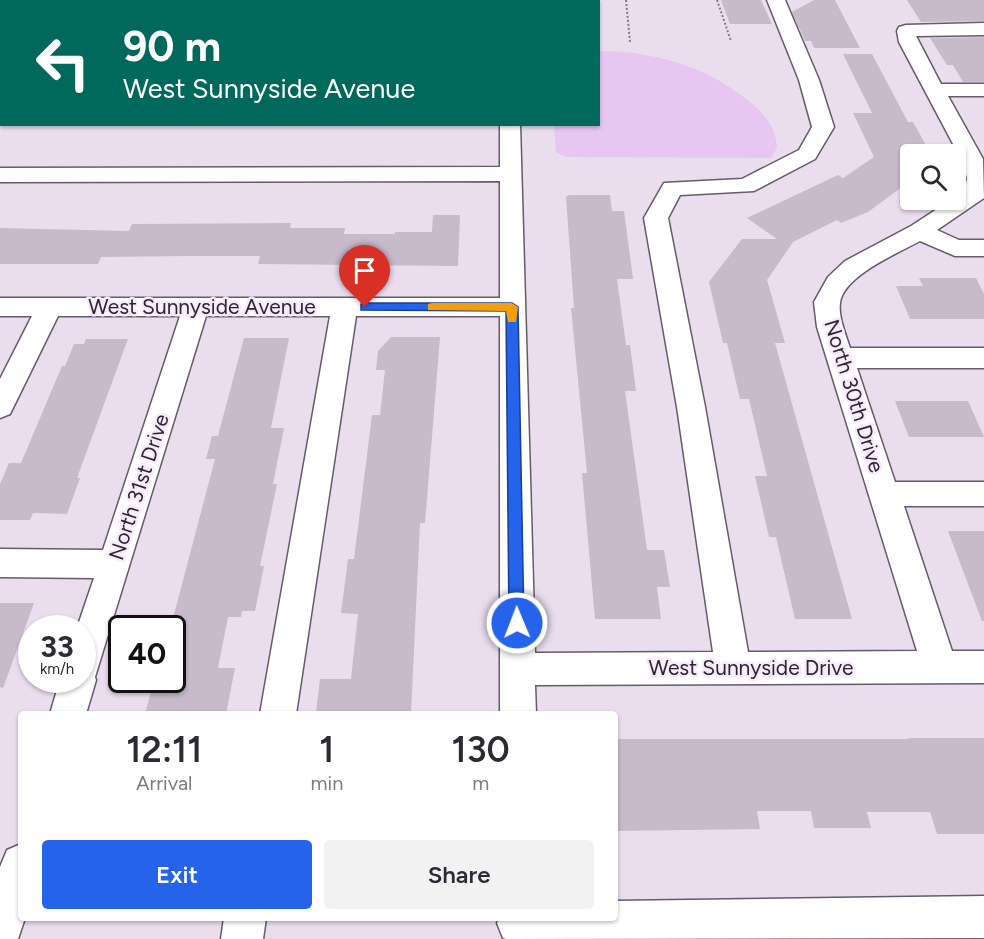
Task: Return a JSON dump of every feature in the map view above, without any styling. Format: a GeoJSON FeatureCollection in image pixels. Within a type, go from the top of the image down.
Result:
{"type":"FeatureCollection","features":[{"type":"Feature","properties":{"kind":"street"},"geometry":{"type":"LineString","coordinates":[[733,669],[691,407],[656,218],[672,188],[746,186],[807,154],[823,127],[809,80],[776,0]]}},
{"type":"Feature","properties":{"kind":"street","name":"North 30th Drive"},"geometry":{"type":"LineString","coordinates":[[940,667],[830,327],[827,302],[837,283],[854,267],[919,231],[976,193],[978,159],[934,90],[908,42],[906,31],[984,29]]}},
{"type":"Feature","properties":{"kind":"street"},"geometry":{"type":"LineString","coordinates":[[934,90],[984,90]]}},
{"type":"Feature","properties":{"kind":"street"},"geometry":{"type":"LineString","coordinates":[[510,126],[518,711]]}},
{"type":"Feature","properties":{"kind":"street"},"geometry":{"type":"LineString","coordinates":[[0,175],[510,174]]}},
{"type":"Feature","properties":{"kind":"street"},"geometry":{"type":"LineString","coordinates":[[919,231],[955,248],[984,248]]}},
{"type":"Feature","properties":{"kind":"street","name":"West Sunnyside Avenue"},"geometry":{"type":"LineString","coordinates":[[0,307],[512,307]]}},
{"type":"Feature","properties":{"kind":"street"},"geometry":{"type":"LineString","coordinates":[[0,407],[49,307]]}},
{"type":"Feature","properties":{"kind":"street","name":"North 31st Drive"},"geometry":{"type":"LineString","coordinates":[[96,621],[196,307]]}},
{"type":"Feature","properties":{"kind":"street"},"geometry":{"type":"LineString","coordinates":[[278,711],[344,307]]}},
{"type":"Feature","properties":{"kind":"street"},"geometry":{"type":"LineString","coordinates":[[840,358],[984,358]]}},
{"type":"Feature","properties":{"kind":"street"},"geometry":{"type":"LineString","coordinates":[[884,494],[984,494]]}},
{"type":"Feature","properties":{"kind":"street"},"geometry":{"type":"LineString","coordinates":[[0,563],[114,564]]}},
{"type":"Feature","properties":{"kind":"street","name":"West Sunnyside Drive"},"geometry":{"type":"LineString","coordinates":[[518,669],[984,667]]}},
{"type":"Feature","properties":{"kind":"street"},"geometry":{"type":"LineString","coordinates":[[69,711],[74,693]]}},
{"type":"Feature","properties":{"kind":"street"},"geometry":{"type":"LineString","coordinates":[[0,932],[18,874]]}},
{"type":"Feature","properties":{"kind":"street"},"geometry":{"type":"LineString","coordinates":[[518,927],[984,917]]}},
{"type":"Feature","properties":{"kind":"street"},"geometry":{"type":"LineString","coordinates":[[242,939],[245,921]]}},
{"type":"Feature","properties":{"kind":"path"},"geometry":{"type":"LineString","coordinates":[[626,0],[630,42]]}},
{"type":"Feature","properties":{"kind":"path"},"geometry":{"type":"LineString","coordinates":[[717,0],[731,42]]}},
{"type":"Feature","properties":{"kind":"shaded area"},"geometry":{"type":"Polygon","coordinates":[[[600,51],[659,58],[698,70],[716,79],[750,102],[765,117],[775,134],[777,148],[771,158],[566,157],[556,152],[554,126],[600,126],[600,51]]]}},
{"type":"Feature","properties":{"kind":"building"},"geometry":{"type":"Polygon","coordinates":[[[721,0],[761,0],[772,24],[730,24],[721,0]]]}},
{"type":"Feature","properties":{"kind":"building"},"geometry":{"type":"Polygon","coordinates":[[[814,0],[835,0],[860,48],[814,48],[811,41],[805,41],[792,12],[814,0]]]}},
{"type":"Feature","properties":{"kind":"building"},"geometry":{"type":"Polygon","coordinates":[[[907,0],[984,0],[984,21],[921,22],[907,0]]]}},
{"type":"Feature","properties":{"kind":"building"},"geometry":{"type":"Polygon","coordinates":[[[984,37],[984,82],[963,82],[953,65],[947,65],[930,38],[984,37]]]}},
{"type":"Feature","properties":{"kind":"building"},"geometry":{"type":"Polygon","coordinates":[[[843,54],[872,54],[908,122],[913,122],[925,144],[900,144],[900,188],[868,212],[841,223],[837,220],[793,242],[767,280],[785,343],[775,343],[852,619],[795,619],[776,537],[769,537],[755,476],[767,476],[749,399],[740,399],[727,343],[723,343],[709,282],[742,239],[777,239],[747,218],[838,175],[843,178],[874,157],[853,113],[872,113],[843,54]]]}},
{"type":"Feature","properties":{"kind":"building"},"geometry":{"type":"Polygon","coordinates":[[[569,195],[610,195],[612,211],[624,211],[633,279],[617,279],[626,345],[630,345],[636,391],[625,391],[647,550],[664,550],[670,587],[657,587],[661,619],[595,619],[582,473],[587,473],[571,308],[574,308],[566,197],[569,195]]]}},
{"type":"Feature","properties":{"kind":"building"},"geometry":{"type":"Polygon","coordinates":[[[433,215],[460,215],[458,266],[258,264],[260,256],[101,257],[98,264],[0,264],[0,228],[129,231],[132,224],[291,223],[290,228],[345,228],[344,234],[395,234],[395,232],[432,232],[433,215]]]}},
{"type":"Feature","properties":{"kind":"building"},"geometry":{"type":"Polygon","coordinates":[[[919,278],[976,278],[984,294],[984,319],[910,319],[896,286],[923,286],[919,278]]]}},
{"type":"Feature","properties":{"kind":"building"},"geometry":{"type":"Polygon","coordinates":[[[391,337],[440,337],[425,523],[420,523],[411,711],[316,711],[320,679],[351,679],[358,614],[341,613],[348,559],[354,559],[372,415],[380,415],[385,370],[376,370],[378,351],[391,337]]]}},
{"type":"Feature","properties":{"kind":"building"},"geometry":{"type":"Polygon","coordinates":[[[244,338],[289,338],[271,428],[284,428],[273,484],[277,484],[260,566],[264,566],[255,611],[242,611],[241,617],[228,617],[218,668],[235,668],[227,711],[146,711],[151,693],[186,693],[186,615],[174,615],[215,459],[206,459],[212,436],[218,436],[244,338]]]}},
{"type":"Feature","properties":{"kind":"building"},"geometry":{"type":"Polygon","coordinates":[[[86,339],[128,339],[77,478],[80,478],[67,514],[33,513],[30,520],[0,520],[0,484],[9,463],[21,463],[62,366],[65,366],[74,344],[84,344],[86,339]]]}},
{"type":"Feature","properties":{"kind":"building"},"geometry":{"type":"Polygon","coordinates":[[[895,401],[968,401],[984,437],[909,437],[895,401]]]}},
{"type":"Feature","properties":{"kind":"building"},"geometry":{"type":"Polygon","coordinates":[[[948,531],[984,531],[984,621],[982,621],[948,531]]]}},
{"type":"Feature","properties":{"kind":"building"},"geometry":{"type":"Polygon","coordinates":[[[0,603],[34,603],[30,615],[18,615],[18,647],[3,688],[0,687],[0,603]]]}},
{"type":"Feature","properties":{"kind":"building"},"geometry":{"type":"Polygon","coordinates":[[[984,738],[984,834],[937,834],[930,812],[867,812],[871,828],[814,828],[811,811],[757,811],[760,829],[618,831],[618,739],[984,738]]]}},
{"type":"Feature","properties":{"kind":"slow traffic"},"geometry":{"type":"LineString","coordinates":[[432,307],[512,307],[512,320]]}},
{"type":"Feature","properties":{"kind":"route"},"geometry":{"type":"LineString","coordinates":[[365,307],[512,307],[517,623]]}}]}
